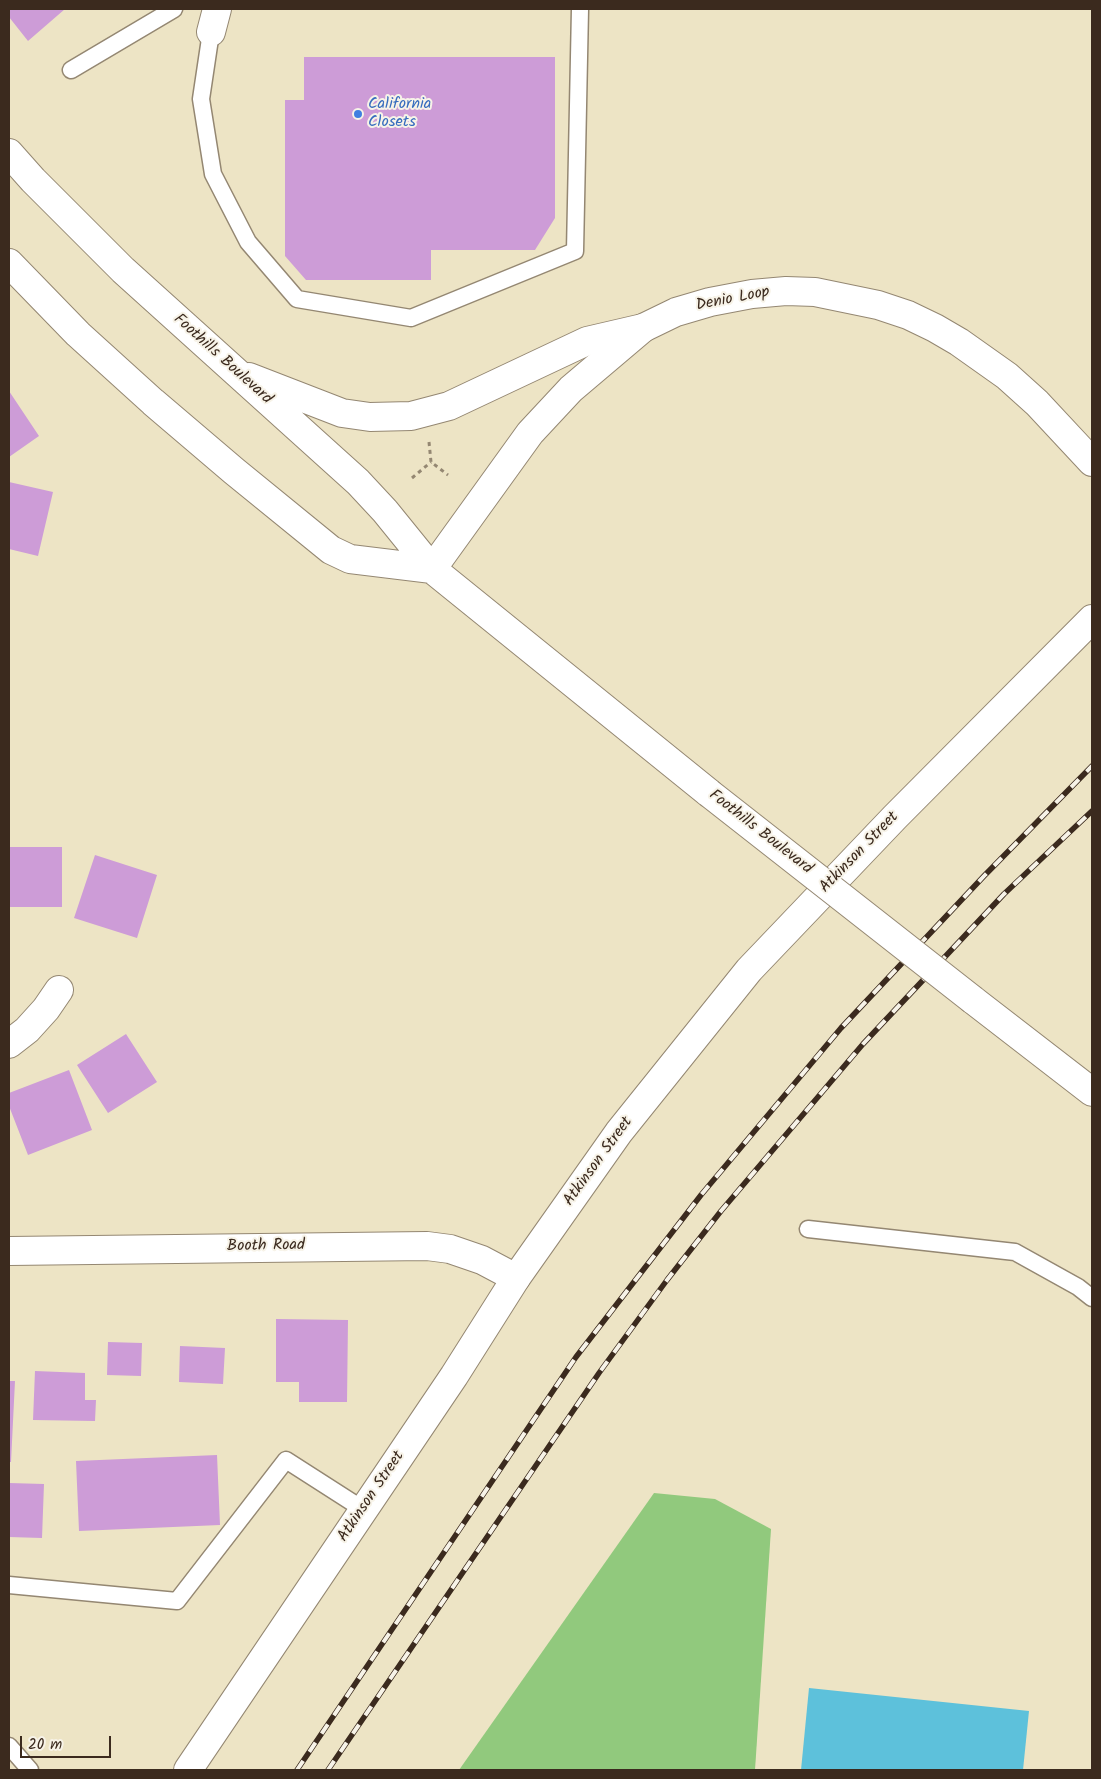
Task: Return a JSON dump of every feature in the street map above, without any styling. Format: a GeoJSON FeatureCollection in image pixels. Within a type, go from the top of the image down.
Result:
{"type":"FeatureCollection","features":[{"type":"Feature","properties":{"kind":"main road","name":"Foothills Boulevard"},"geometry":{"type":"LineString","coordinates":[[9,153],[33,180],[123,270],[358,482],[385,511],[432,569],[709,792],[1092,1092]]}},
{"type":"Feature","properties":{"kind":"main road"},"geometry":{"type":"LineString","coordinates":[[9,263],[78,334],[153,402],[234,471],[332,550],[350,559],[432,569]]}},
{"type":"Feature","properties":{"kind":"main road","name":"Denio Loop"},"geometry":{"type":"LineString","coordinates":[[432,569],[530,433],[571,389],[643,328],[676,312],[710,302],[752,294],[786,291],[815,292],[878,305],[908,315],[935,328],[959,342],[1007,376],[1037,403],[1092,462]]}},
{"type":"Feature","properties":{"kind":"main road"},"geometry":{"type":"LineString","coordinates":[[234,372],[342,413],[370,417],[411,416],[449,406],[588,341],[643,328]]}},
{"type":"Feature","properties":{"kind":"main road","name":"Atkinson Street"},"geometry":{"type":"LineString","coordinates":[[188,1770],[454,1376],[516,1278],[619,1132],[749,970],[895,817],[1092,619]]}},
{"type":"Feature","properties":{"kind":"main road"},"geometry":{"type":"LineString","coordinates":[[9,1044],[27,1030],[46,1009],[59,990]]}},
{"type":"Feature","properties":{"kind":"main road","name":"Booth Road"},"geometry":{"type":"LineString","coordinates":[[9,1251],[427,1246],[450,1249],[482,1260],[516,1278]]}},
{"type":"Feature","properties":{"kind":"lane"},"geometry":{"type":"LineString","coordinates":[[71,70],[174,9]]}},
{"type":"Feature","properties":{"kind":"lane"},"geometry":{"type":"LineString","coordinates":[[211,16],[201,99],[213,174],[248,242],[297,299],[411,318],[575,251],[580,9]]}},
{"type":"Feature","properties":{"kind":"lane"},"geometry":{"type":"LineString","coordinates":[[808,1229],[1015,1252],[1078,1287],[1092,1298]]}},
{"type":"Feature","properties":{"kind":"lane"},"geometry":{"type":"LineString","coordinates":[[9,1585],[177,1600],[286,1460],[364,1510]]}},
{"type":"Feature","properties":{"kind":"lane"},"geometry":{"type":"LineString","coordinates":[[9,1746],[30,1770]]}},
{"type":"Feature","properties":{"kind":"path"},"geometry":{"type":"LineString","coordinates":[[428,435],[431,462],[448,475]]}},
{"type":"Feature","properties":{"kind":"path"},"geometry":{"type":"LineString","coordinates":[[412,478],[431,462]]}},
{"type":"Feature","properties":{"kind":"green space"},"geometry":{"type":"Polygon","coordinates":[[[654,1493],[715,1499],[771,1529],[755,1770],[459,1770],[654,1493]]]}},
{"type":"Feature","properties":{"kind":"water"},"geometry":{"type":"Polygon","coordinates":[[[809,1688],[1029,1711],[1023,1770],[801,1770],[809,1688]]]}},
{"type":"Feature","properties":{"kind":"building"},"geometry":{"type":"Polygon","coordinates":[[[9,9],[65,9],[28,41],[9,17],[9,9]]]}},
{"type":"Feature","properties":{"kind":"building"},"geometry":{"type":"Polygon","coordinates":[[[304,57],[555,57],[555,218],[535,250],[431,250],[431,280],[306,280],[285,256],[285,100],[304,100],[304,57]]]}},
{"type":"Feature","properties":{"kind":"building"},"geometry":{"type":"Polygon","coordinates":[[[9,391],[39,436],[9,457],[9,391]]]}},
{"type":"Feature","properties":{"kind":"building"},"geometry":{"type":"Polygon","coordinates":[[[9,482],[53,492],[38,556],[9,549],[9,482]]]}},
{"type":"Feature","properties":{"kind":"building"},"geometry":{"type":"Polygon","coordinates":[[[9,847],[62,847],[62,907],[9,907],[9,847]]]}},
{"type":"Feature","properties":{"kind":"building"},"geometry":{"type":"Polygon","coordinates":[[[95,855],[157,875],[137,938],[74,918],[95,855]]]}},
{"type":"Feature","properties":{"kind":"building"},"geometry":{"type":"Polygon","coordinates":[[[126,1034],[157,1082],[108,1113],[77,1065],[126,1034]]]}},
{"type":"Feature","properties":{"kind":"building"},"geometry":{"type":"Polygon","coordinates":[[[69,1070],[92,1130],[28,1155],[9,1106],[9,1093],[69,1070]]]}},
{"type":"Feature","properties":{"kind":"building"},"geometry":{"type":"Polygon","coordinates":[[[276,1319],[348,1320],[347,1402],[299,1402],[299,1382],[276,1382],[276,1319]]]}},
{"type":"Feature","properties":{"kind":"building"},"geometry":{"type":"Polygon","coordinates":[[[108,1342],[142,1343],[141,1376],[107,1375],[108,1342]]]}},
{"type":"Feature","properties":{"kind":"building"},"geometry":{"type":"Polygon","coordinates":[[[180,1346],[225,1348],[223,1384],[179,1382],[180,1346]]]}},
{"type":"Feature","properties":{"kind":"building"},"geometry":{"type":"Polygon","coordinates":[[[35,1371],[85,1373],[85,1400],[96,1400],[95,1421],[33,1420],[35,1371]]]}},
{"type":"Feature","properties":{"kind":"building"},"geometry":{"type":"Polygon","coordinates":[[[9,1381],[15,1381],[11,1462],[9,1462],[9,1381]]]}},
{"type":"Feature","properties":{"kind":"building"},"geometry":{"type":"Polygon","coordinates":[[[217,1455],[220,1525],[79,1531],[76,1461],[217,1455]]]}},
{"type":"Feature","properties":{"kind":"building"},"geometry":{"type":"Polygon","coordinates":[[[9,1483],[44,1484],[42,1538],[9,1537],[9,1483]]]}},
{"type":"Feature","properties":{"kind":"railway"},"geometry":{"type":"LineString","coordinates":[[297,1770],[576,1357],[701,1195],[841,1028],[984,876],[1092,766]]}},
{"type":"Feature","properties":{"kind":"railway"},"geometry":{"type":"LineString","coordinates":[[328,1770],[599,1373],[667,1280],[721,1211],[863,1044],[1004,894],[1092,811]]}},
{"type":"Feature","properties":{"kind":"place","name":"California Closets"},"geometry":{"type":"Point","coordinates":[358,114]}}]}
